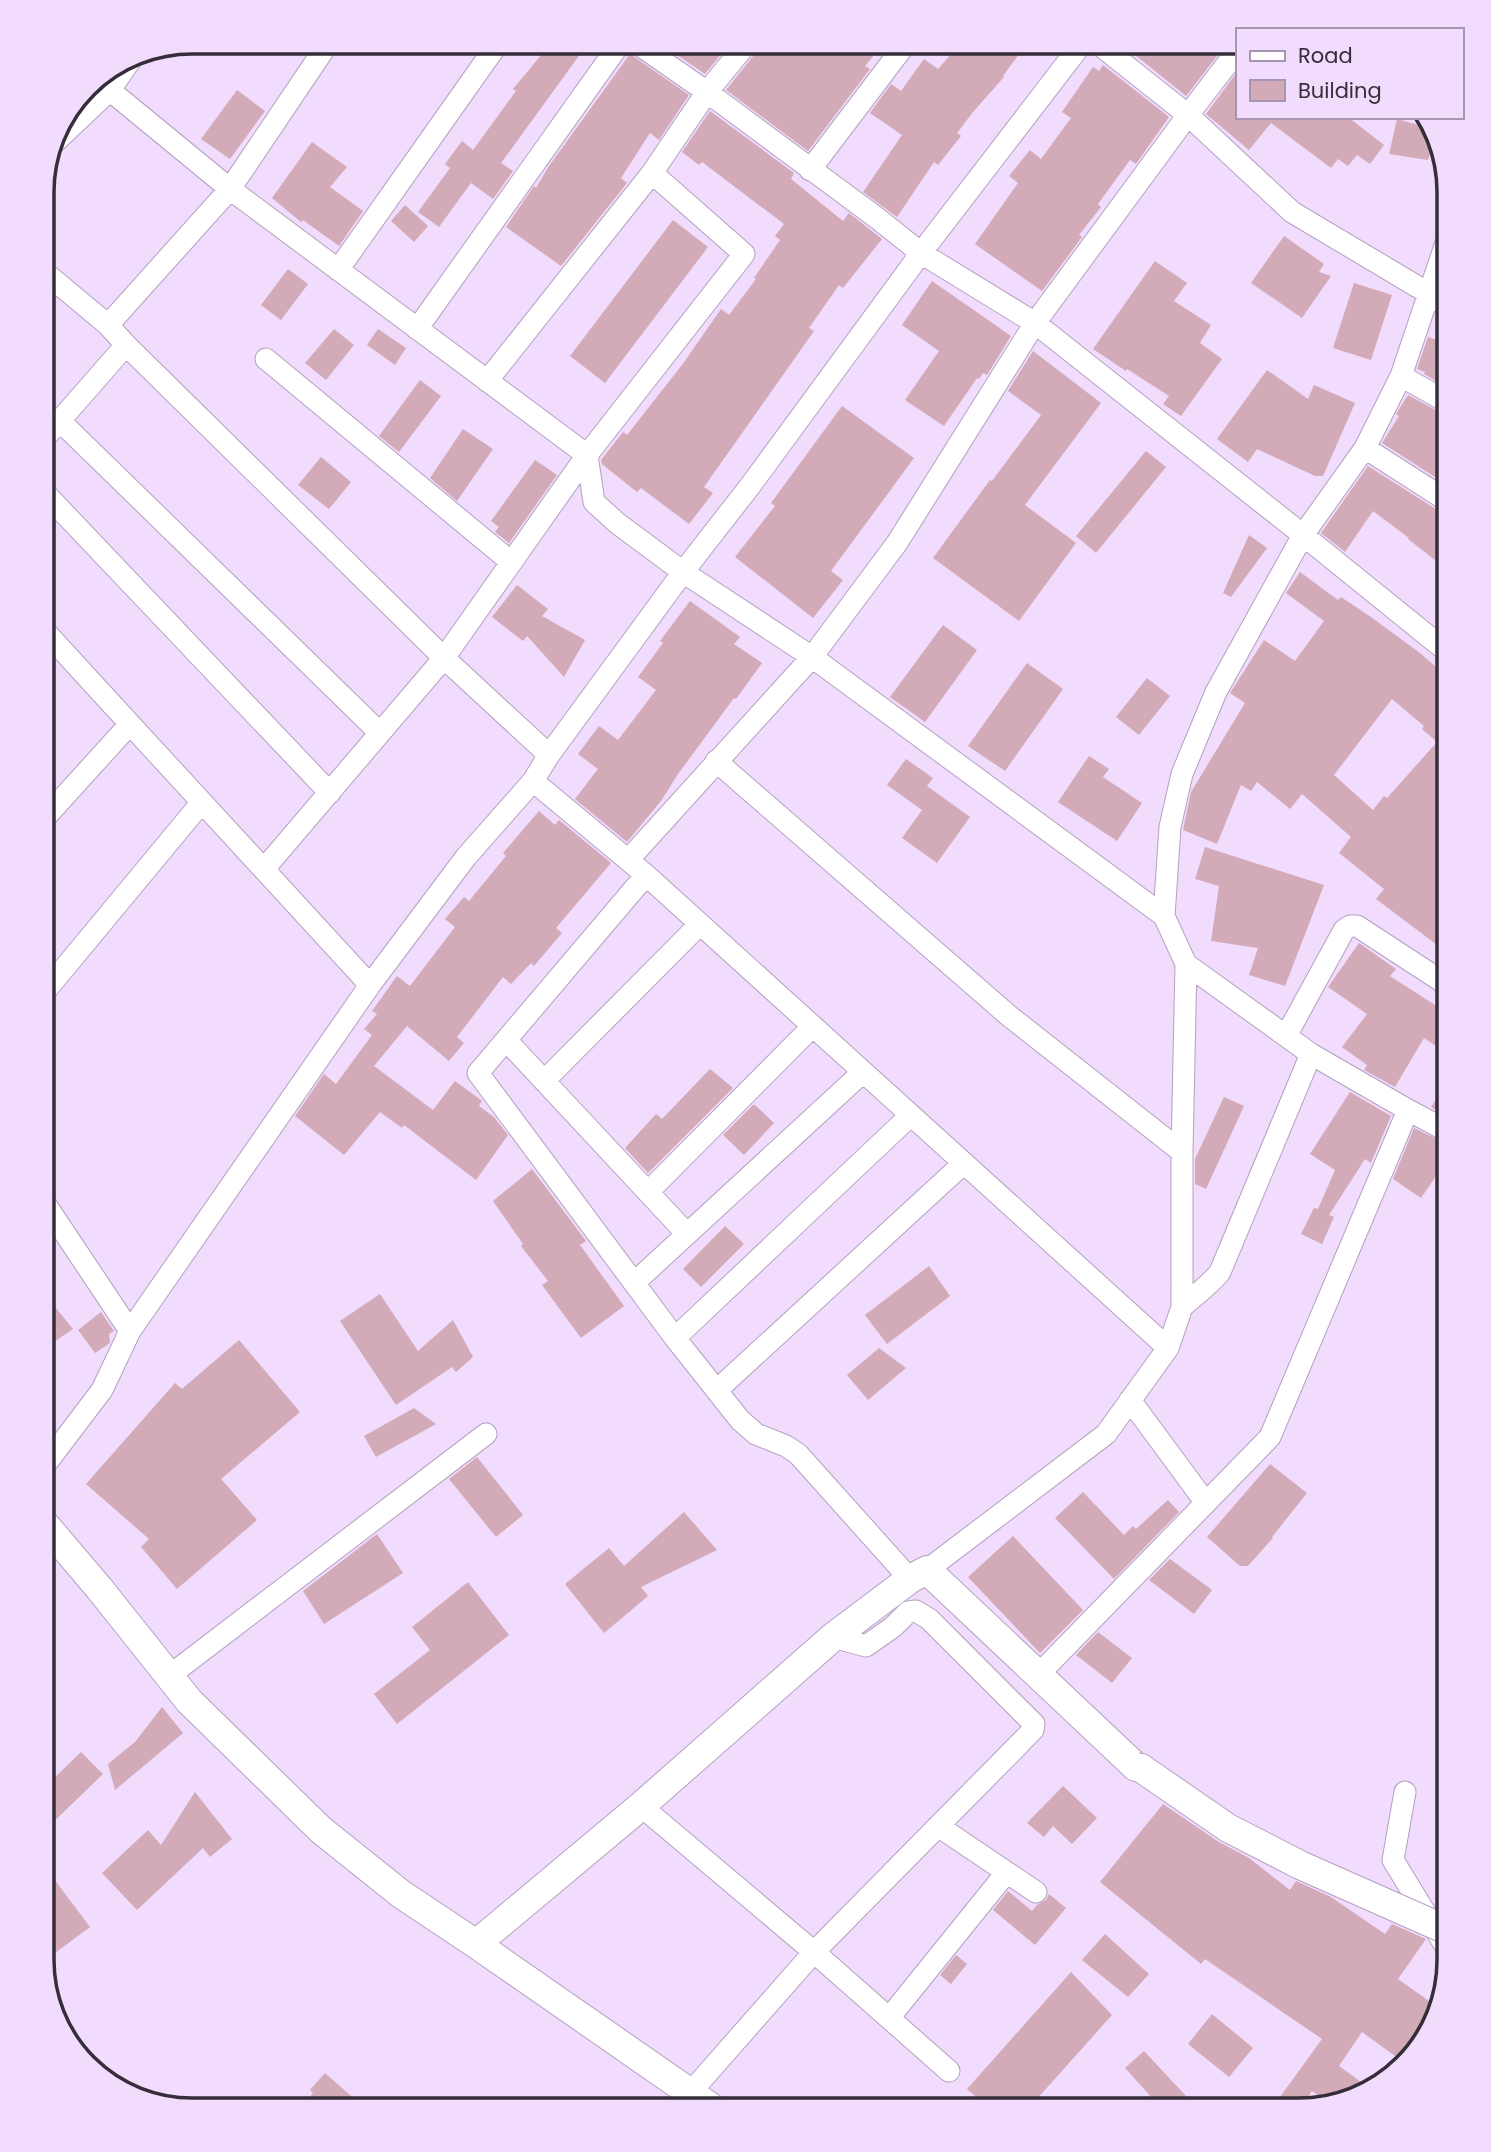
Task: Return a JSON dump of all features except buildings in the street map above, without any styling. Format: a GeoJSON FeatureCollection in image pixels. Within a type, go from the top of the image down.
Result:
{"type":"FeatureCollection","features":[{"type":"Feature","properties":{"kind":"main road"},"geometry":{"type":"LineString","coordinates":[[79,114],[112,81]]}},
{"type":"Feature","properties":{"kind":"main road"},"geometry":{"type":"LineString","coordinates":[[54,1535],[189,1702],[321,1830],[401,1894],[697,2097]]}},
{"type":"Feature","properties":{"kind":"main road"},"geometry":{"type":"LineString","coordinates":[[476,1944],[641,1806],[833,1637],[918,1575],[1038,1675],[1136,1767],[1227,1828],[1300,1865],[1437,1926]]}},
{"type":"Feature","properties":{"kind":"street"},"geometry":{"type":"LineString","coordinates":[[108,325],[230,189],[320,54]]}},
{"type":"Feature","properties":{"kind":"street"},"geometry":{"type":"LineString","coordinates":[[338,270],[490,54]]}},
{"type":"Feature","properties":{"kind":"street"},"geometry":{"type":"LineString","coordinates":[[417,329],[612,54]]}},
{"type":"Feature","properties":{"kind":"street"},"geometry":{"type":"LineString","coordinates":[[653,54],[921,253],[1035,323],[1437,643]]}},
{"type":"Feature","properties":{"kind":"street"},"geometry":{"type":"LineString","coordinates":[[487,381],[652,173],[707,92],[738,54]]}},
{"type":"Feature","properties":{"kind":"street"},"geometry":{"type":"LineString","coordinates":[[810,170],[897,55]]}},
{"type":"Feature","properties":{"kind":"street"},"geometry":{"type":"LineString","coordinates":[[54,1453],[102,1390],[130,1331],[370,985],[466,857],[533,781],[549,755],[683,572],[750,486],[921,253],[1073,55]]}},
{"type":"Feature","properties":{"kind":"street"},"geometry":{"type":"LineString","coordinates":[[1112,55],[1188,115],[1292,212],[1437,300]]}},
{"type":"Feature","properties":{"kind":"street"},"geometry":{"type":"LineString","coordinates":[[629,859],[812,657],[897,543],[1035,323],[1234,55]]}},
{"type":"Feature","properties":{"kind":"street"},"geometry":{"type":"LineString","coordinates":[[107,88],[230,189],[587,455],[594,502],[617,523],[683,572],[812,657],[1164,916]]}},
{"type":"Feature","properties":{"kind":"street"},"geometry":{"type":"LineString","coordinates":[[264,870],[444,658],[587,455],[744,254],[652,173]]}},
{"type":"Feature","properties":{"kind":"street"},"geometry":{"type":"LineString","coordinates":[[646,875],[478,1073],[675,1338],[748,1428],[798,1454],[918,1575],[1106,1434],[1168,1348],[1182,1307],[1186,964],[1164,916],[1170,827],[1181,774],[1216,692],[1303,535],[1365,448],[1401,376],[1437,268]]}},
{"type":"Feature","properties":{"kind":"street"},"geometry":{"type":"LineString","coordinates":[[55,281],[108,325],[444,658],[549,755]]}},
{"type":"Feature","properties":{"kind":"street"},"geometry":{"type":"LineString","coordinates":[[55,427],[126,345]]}},
{"type":"Feature","properties":{"kind":"street"},"geometry":{"type":"LineString","coordinates":[[266,359],[511,562]]}},
{"type":"Feature","properties":{"kind":"street"},"geometry":{"type":"LineString","coordinates":[[1401,376],[1437,396]]}},
{"type":"Feature","properties":{"kind":"street"},"geometry":{"type":"LineString","coordinates":[[60,421],[380,733]]}},
{"type":"Feature","properties":{"kind":"street"},"geometry":{"type":"LineString","coordinates":[[1365,448],[1437,494]]}},
{"type":"Feature","properties":{"kind":"street"},"geometry":{"type":"LineString","coordinates":[[55,504],[330,793]]}},
{"type":"Feature","properties":{"kind":"street"},"geometry":{"type":"LineString","coordinates":[[55,642],[370,985]]}},
{"type":"Feature","properties":{"kind":"street"},"geometry":{"type":"LineString","coordinates":[[55,807],[130,724]]}},
{"type":"Feature","properties":{"kind":"street"},"geometry":{"type":"LineString","coordinates":[[716,761],[1008,1015],[1182,1152]]}},
{"type":"Feature","properties":{"kind":"street"},"geometry":{"type":"LineString","coordinates":[[533,781],[629,859],[1168,1348]]}},
{"type":"Feature","properties":{"kind":"street"},"geometry":{"type":"LineString","coordinates":[[55,980],[202,802]]}},
{"type":"Feature","properties":{"kind":"street"},"geometry":{"type":"LineString","coordinates":[[544,1081],[700,924]]}},
{"type":"Feature","properties":{"kind":"street"},"geometry":{"type":"LineString","coordinates":[[1286,1036],[1344,930],[1350,926],[1357,926],[1437,978]]}},
{"type":"Feature","properties":{"kind":"street"},"geometry":{"type":"LineString","coordinates":[[1186,964],[1311,1054],[1437,1126]]}},
{"type":"Feature","properties":{"kind":"street"},"geometry":{"type":"LineString","coordinates":[[648,1192],[813,1026]]}},
{"type":"Feature","properties":{"kind":"street"},"geometry":{"type":"LineString","coordinates":[[506,1040],[687,1234]]}},
{"type":"Feature","properties":{"kind":"street"},"geometry":{"type":"LineString","coordinates":[[1182,1307],[1213,1282],[1220,1272],[1311,1054]]}},
{"type":"Feature","properties":{"kind":"street"},"geometry":{"type":"LineString","coordinates":[[634,1283],[863,1072]]}},
{"type":"Feature","properties":{"kind":"street"},"geometry":{"type":"LineString","coordinates":[[1038,1675],[1270,1437],[1408,1110]]}},
{"type":"Feature","properties":{"kind":"street"},"geometry":{"type":"LineString","coordinates":[[675,1338],[911,1115]]}},
{"type":"Feature","properties":{"kind":"street"},"geometry":{"type":"LineString","coordinates":[[717,1391],[964,1163]]}},
{"type":"Feature","properties":{"kind":"street"},"geometry":{"type":"LineString","coordinates":[[54,1218],[130,1331]]}},
{"type":"Feature","properties":{"kind":"street"},"geometry":{"type":"LineString","coordinates":[[1130,1400],[1206,1503]]}},
{"type":"Feature","properties":{"kind":"street"},"geometry":{"type":"LineString","coordinates":[[169,1676],[486,1434]]}},
{"type":"Feature","properties":{"kind":"street"},"geometry":{"type":"LineString","coordinates":[[690,2093],[814,1952],[1033,1730],[1033,1720],[929,1619],[916,1611],[908,1612],[893,1627],[866,1646],[833,1637]]}},
{"type":"Feature","properties":{"kind":"street"},"geometry":{"type":"LineString","coordinates":[[1405,1792],[1392,1860],[1437,1933]]}},
{"type":"Feature","properties":{"kind":"street"},"geometry":{"type":"LineString","coordinates":[[641,1806],[814,1952],[949,2071]]}},
{"type":"Feature","properties":{"kind":"street"},"geometry":{"type":"LineString","coordinates":[[938,1826],[1035,1892]]}},
{"type":"Feature","properties":{"kind":"street"},"geometry":{"type":"LineString","coordinates":[[889,2018],[1006,1873]]}}]}
